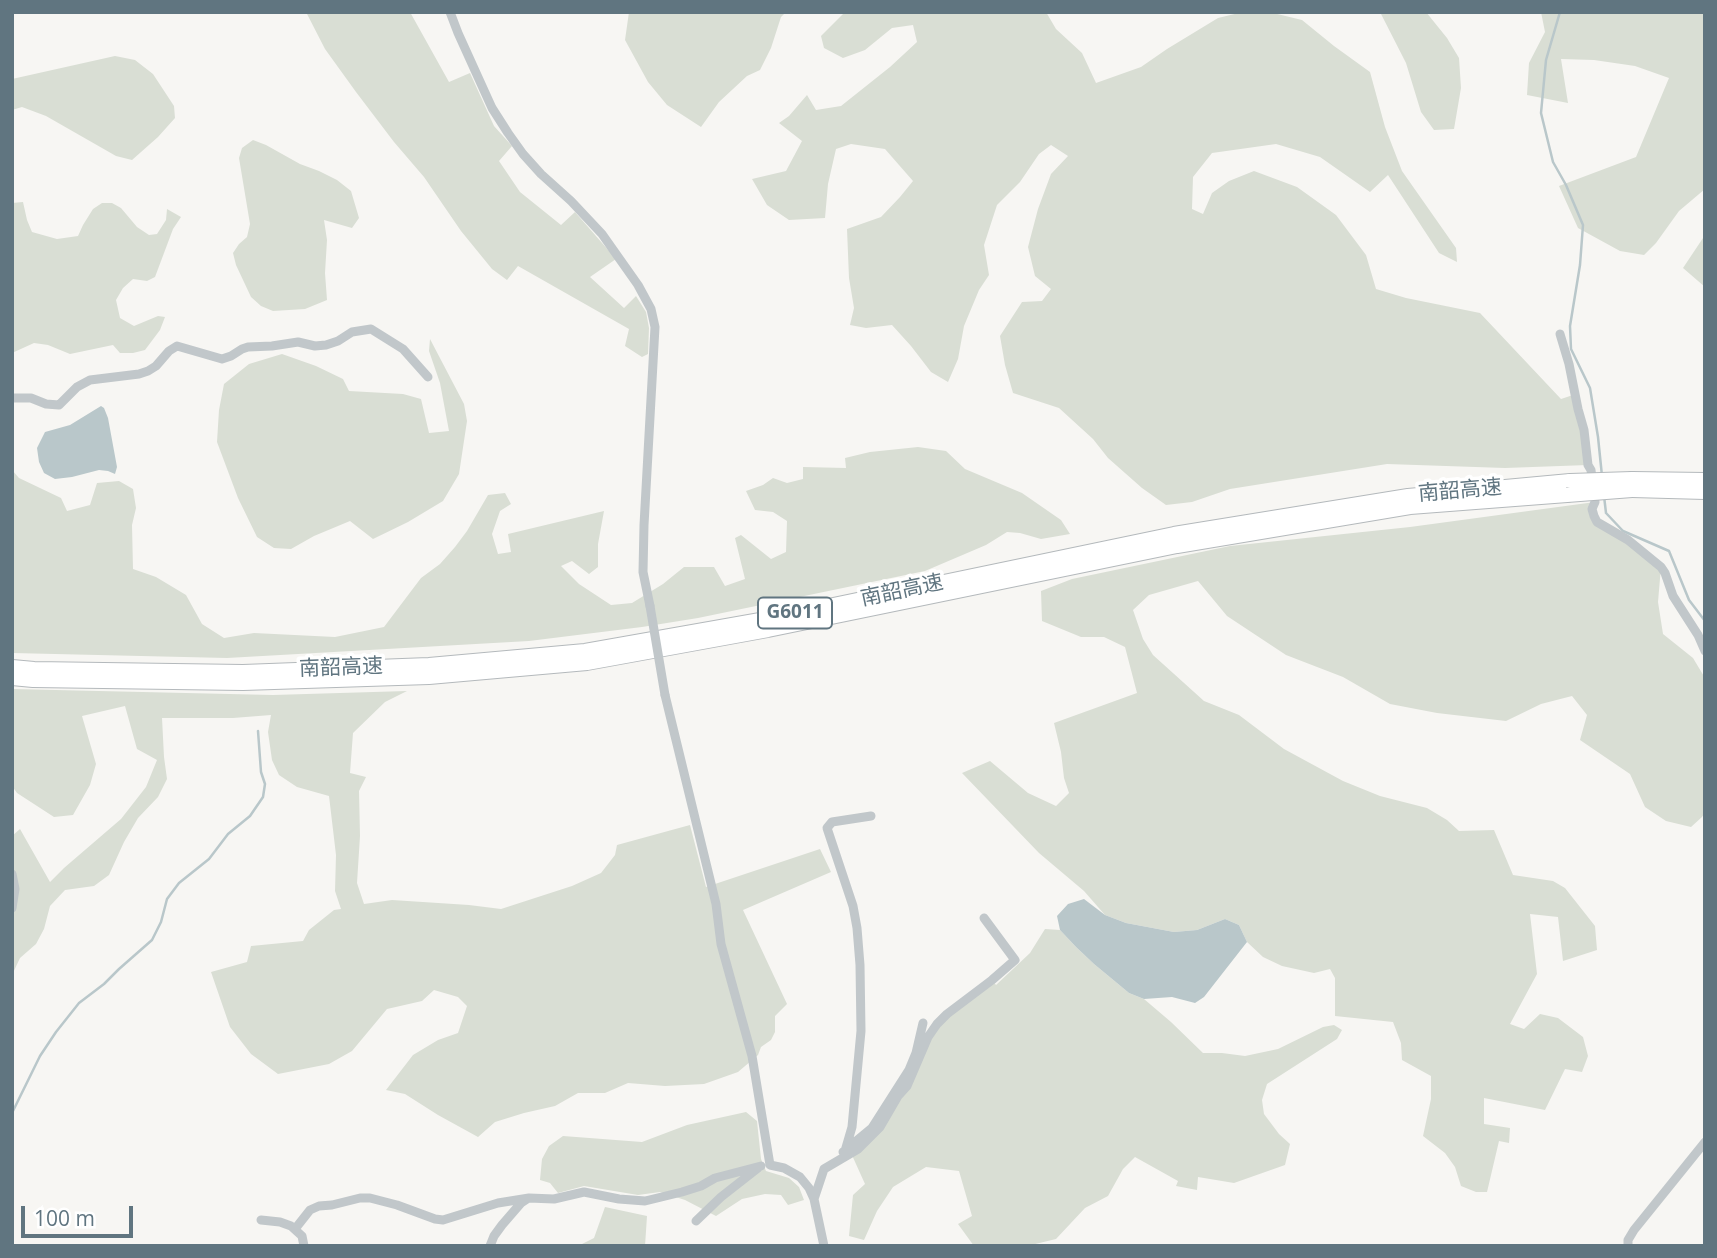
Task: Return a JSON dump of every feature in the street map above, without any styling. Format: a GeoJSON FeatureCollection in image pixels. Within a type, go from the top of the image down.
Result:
{"type":"FeatureCollection","features":[{"type":"Feature","properties":{"kind":"highway","name":"南韶高速"},"geometry":{"type":"LineString","coordinates":[[12,667],[256,671],[429,665],[585,651],[766,619],[1174,534],[1408,496],[1705,480]]}},
{"type":"Feature","properties":{"kind":"highway","name":"南韶高速"},"geometry":{"type":"LineString","coordinates":[[1632,484],[1705,492]]}},
{"type":"Feature","properties":{"kind":"highway","name":"南韶高速"},"geometry":{"type":"LineString","coordinates":[[12,678],[256,682],[429,677],[587,663],[768,630],[1177,546],[1410,507],[1568,488]]}},
{"type":"Feature","properties":{"kind":"street"},"geometry":{"type":"LineString","coordinates":[[450,12],[492,108],[508,133],[541,174],[602,234],[638,285],[651,309],[655,327],[654,363],[643,572],[674,736],[716,904],[721,944],[752,1056],[765,1165]]}},
{"type":"Feature","properties":{"kind":"street"},"geometry":{"type":"LineString","coordinates":[[12,398],[31,398],[46,404],[59,405],[77,387],[90,380],[148,371],[177,346],[226,358],[242,349],[298,342],[315,346],[326,345],[352,332],[371,330],[403,349],[428,377]]}},
{"type":"Feature","properties":{"kind":"street"},"geometry":{"type":"LineString","coordinates":[[1560,334],[1572,373],[1584,430],[1595,502],[1592,509],[1594,516],[1597,522],[1628,540],[1661,568],[1673,596],[1705,650]]}},
{"type":"Feature","properties":{"kind":"street"},"geometry":{"type":"LineString","coordinates":[[845,1150],[852,1127],[861,1031],[860,965],[853,906],[827,828],[832,822],[871,816]]}},
{"type":"Feature","properties":{"kind":"street"},"geometry":{"type":"LineString","coordinates":[[12,874],[15,889],[12,908]]}},
{"type":"Feature","properties":{"kind":"street"},"geometry":{"type":"LineString","coordinates":[[824,1169],[858,1149],[880,1127],[907,1086],[928,1037],[937,1024],[1015,960],[984,918]]}},
{"type":"Feature","properties":{"kind":"street"},"geometry":{"type":"LineString","coordinates":[[814,1199],[824,1169],[833,1158],[872,1128],[909,1070],[923,1023]]}},
{"type":"Feature","properties":{"kind":"street"},"geometry":{"type":"LineString","coordinates":[[1628,1246],[1628,1240],[1634,1230],[1705,1142]]}},
{"type":"Feature","properties":{"kind":"street"},"geometry":{"type":"LineString","coordinates":[[696,1221],[721,1197],[765,1165]]}},
{"type":"Feature","properties":{"kind":"street"},"geometry":{"type":"LineString","coordinates":[[295,1229],[310,1210],[359,1198],[397,1205],[443,1220],[498,1203],[529,1198],[554,1199],[584,1192],[619,1199],[645,1200],[682,1192],[702,1186],[715,1178],[765,1165],[784,1168],[800,1177],[809,1188],[824,1246]]}},
{"type":"Feature","properties":{"kind":"street"},"geometry":{"type":"LineString","coordinates":[[490,1246],[508,1218],[529,1198]]}},
{"type":"Feature","properties":{"kind":"street"},"geometry":{"type":"LineString","coordinates":[[261,1220],[280,1222],[295,1229],[302,1236],[304,1246]]}},
{"type":"Feature","properties":{"kind":"shaded area"},"geometry":{"type":"Polygon","coordinates":[[[306,12],[410,12],[449,82],[470,73],[494,126],[512,146],[499,161],[520,192],[561,225],[575,212],[616,259],[590,277],[624,308],[636,296],[646,312],[649,328],[648,354],[642,357],[625,346],[629,329],[518,266],[507,280],[492,269],[461,231],[424,177],[356,92],[325,49],[306,12]]]}},
{"type":"Feature","properties":{"kind":"shaded area"},"geometry":{"type":"Polygon","coordinates":[[[629,12],[786,12],[781,17],[771,48],[760,70],[747,76],[719,102],[701,127],[667,105],[648,82],[625,40],[629,12]]]}},
{"type":"Feature","properties":{"kind":"shaded area"},"geometry":{"type":"Polygon","coordinates":[[[845,12],[1046,12],[1056,29],[1082,53],[1096,83],[1141,67],[1218,18],[1243,12],[1269,12],[1302,20],[1370,72],[1385,127],[1402,171],[1456,248],[1457,262],[1439,253],[1388,175],[1370,192],[1320,157],[1276,144],[1212,153],[1193,177],[1192,209],[1203,214],[1212,193],[1229,181],[1254,171],[1297,187],[1336,215],[1366,255],[1376,289],[1480,313],[1561,399],[1576,394],[1588,465],[1505,468],[1387,464],[1230,489],[1192,502],[1166,505],[1108,458],[1093,439],[1059,408],[1013,393],[1000,336],[1022,302],[1042,301],[1051,289],[1035,276],[1028,247],[1051,174],[1068,156],[1051,145],[1039,154],[1020,182],[997,205],[984,245],[989,275],[979,290],[964,326],[958,359],[948,382],[931,372],[892,325],[866,328],[850,325],[854,308],[849,278],[847,229],[881,217],[913,181],[885,149],[851,144],[836,149],[828,184],[825,218],[789,220],[767,205],[752,179],[786,171],[802,141],[779,123],[789,116],[807,95],[816,110],[841,106],[917,42],[913,25],[892,28],[865,50],[843,58],[824,48],[821,36],[845,12]]]}},
{"type":"Feature","properties":{"kind":"shaded area"},"geometry":{"type":"Polygon","coordinates":[[[1380,12],[1426,12],[1447,38],[1459,58],[1461,88],[1454,129],[1434,130],[1421,112],[1406,63],[1380,12]]]}},
{"type":"Feature","properties":{"kind":"shaded area"},"geometry":{"type":"Polygon","coordinates":[[[1541,12],[1705,12],[1705,189],[1679,211],[1644,255],[1620,251],[1578,228],[1559,186],[1636,157],[1669,78],[1635,66],[1594,60],[1561,59],[1568,103],[1527,95],[1529,63],[1545,32],[1541,12]]]}},
{"type":"Feature","properties":{"kind":"shaded area"},"geometry":{"type":"Polygon","coordinates":[[[115,56],[135,60],[153,74],[174,106],[175,118],[132,160],[116,156],[46,116],[22,107],[12,110],[12,79],[115,56]]]}},
{"type":"Feature","properties":{"kind":"shaded area"},"geometry":{"type":"Polygon","coordinates":[[[253,140],[337,180],[351,191],[359,218],[352,228],[324,220],[327,240],[327,300],[305,309],[273,311],[261,306],[251,297],[236,265],[233,253],[247,237],[250,224],[239,158],[242,148],[253,140]]]}},
{"type":"Feature","properties":{"kind":"shaded area"},"geometry":{"type":"Polygon","coordinates":[[[23,202],[32,232],[57,239],[78,236],[93,209],[102,203],[112,203],[121,208],[137,227],[149,235],[157,234],[166,220],[167,209],[181,217],[173,229],[155,277],[147,281],[133,279],[123,288],[116,300],[120,318],[134,326],[158,316],[165,317],[160,330],[145,350],[120,353],[113,345],[70,354],[48,345],[34,343],[12,353],[12,203],[23,202]]]}},
{"type":"Feature","properties":{"kind":"shaded area"},"geometry":{"type":"Polygon","coordinates":[[[1705,235],[1705,287],[1683,268],[1705,235]]]}},
{"type":"Feature","properties":{"kind":"shaded area"},"geometry":{"type":"Polygon","coordinates":[[[430,339],[464,404],[467,421],[459,474],[443,501],[373,539],[350,521],[291,549],[274,548],[257,537],[238,498],[217,442],[224,384],[249,364],[282,354],[343,379],[349,391],[403,394],[421,399],[429,433],[449,431],[440,383],[429,351],[430,339]]]}},
{"type":"Feature","properties":{"kind":"shaded area"},"geometry":{"type":"Polygon","coordinates":[[[101,406],[108,418],[117,467],[115,474],[99,470],[55,479],[44,473],[37,448],[45,432],[70,425],[101,406]]]}},
{"type":"Feature","properties":{"kind":"shaded area"},"geometry":{"type":"Polygon","coordinates":[[[918,447],[946,451],[965,469],[1022,493],[1061,520],[1070,534],[1041,539],[1007,532],[986,545],[925,571],[698,618],[529,641],[227,658],[12,653],[12,470],[19,478],[61,498],[67,511],[90,505],[97,483],[119,481],[133,489],[136,508],[132,525],[133,569],[156,577],[186,595],[202,624],[224,638],[254,633],[335,637],[384,627],[421,578],[440,564],[455,547],[488,495],[505,493],[511,504],[500,511],[492,534],[498,554],[511,552],[508,534],[604,511],[598,544],[598,567],[589,574],[572,561],[561,566],[579,584],[611,605],[632,603],[684,567],[714,567],[725,586],[745,579],[735,538],[741,535],[771,559],[786,552],[787,521],[773,512],[755,510],[746,491],[773,478],[787,483],[803,479],[803,467],[846,468],[845,458],[870,452],[918,447]]]}},
{"type":"Feature","properties":{"kind":"shaded area"},"geometry":{"type":"Polygon","coordinates":[[[1595,502],[1594,516],[1661,567],[1658,602],[1663,634],[1693,658],[1705,678],[1705,812],[1691,827],[1666,821],[1645,807],[1630,774],[1580,740],[1587,715],[1572,696],[1541,704],[1506,721],[1390,704],[1343,677],[1286,655],[1227,616],[1198,581],[1149,595],[1133,610],[1143,639],[1153,655],[1204,701],[1239,715],[1284,749],[1343,781],[1380,796],[1427,808],[1459,831],[1494,830],[1513,875],[1553,881],[1565,888],[1595,926],[1597,950],[1563,961],[1558,917],[1530,914],[1537,974],[1510,1024],[1524,1029],[1540,1014],[1558,1018],[1583,1037],[1588,1056],[1582,1072],[1565,1069],[1545,1110],[1484,1098],[1484,1124],[1510,1128],[1509,1143],[1499,1141],[1487,1192],[1476,1192],[1461,1186],[1455,1167],[1445,1153],[1423,1136],[1431,1099],[1431,1076],[1402,1060],[1401,1043],[1393,1022],[1335,1016],[1335,978],[1330,969],[1314,973],[1282,966],[1263,957],[1247,942],[1239,925],[1225,919],[1197,930],[1174,932],[1126,923],[1105,915],[1084,891],[1039,853],[962,773],[990,761],[1028,793],[1056,806],[1069,793],[1054,723],[1137,693],[1125,647],[1104,637],[1081,637],[1042,621],[1041,591],[1072,579],[1230,546],[1410,527],[1595,502]]]}},
{"type":"Feature","properties":{"kind":"shaded area"},"geometry":{"type":"Polygon","coordinates":[[[12,689],[273,695],[407,691],[385,702],[353,733],[350,773],[366,777],[359,791],[357,883],[364,904],[392,900],[501,909],[572,886],[601,873],[615,855],[617,845],[690,825],[706,887],[820,849],[831,872],[743,910],[787,1004],[775,1016],[775,1032],[771,1040],[738,1072],[704,1084],[665,1086],[628,1083],[605,1093],[578,1093],[555,1106],[495,1122],[478,1137],[405,1094],[386,1090],[413,1055],[438,1040],[458,1033],[467,1006],[458,997],[434,990],[422,1001],[387,1009],[352,1051],[329,1064],[278,1074],[251,1054],[230,1027],[211,972],[247,962],[251,946],[303,941],[309,930],[334,910],[341,909],[335,891],[336,855],[329,796],[297,787],[279,775],[272,760],[268,732],[271,715],[162,718],[167,779],[158,797],[138,818],[109,875],[94,886],[65,890],[50,906],[44,929],[36,944],[20,958],[12,975],[12,836],[20,829],[50,882],[121,819],[146,787],[157,760],[137,749],[125,706],[82,716],[96,764],[90,785],[73,815],[54,817],[17,793],[12,786],[12,689]]]}},
{"type":"Feature","properties":{"kind":"shaded area"},"geometry":{"type":"Polygon","coordinates":[[[1084,899],[1105,915],[1126,923],[1174,932],[1197,930],[1225,919],[1239,925],[1247,942],[1204,997],[1195,1003],[1172,997],[1144,999],[1129,993],[1094,964],[1060,930],[1057,916],[1068,904],[1084,899]]]}},
{"type":"Feature","properties":{"kind":"shaded area"},"geometry":{"type":"Polygon","coordinates":[[[1045,929],[1060,930],[1094,964],[1129,993],[1144,999],[1203,1053],[1245,1056],[1278,1049],[1323,1027],[1334,1025],[1342,1030],[1337,1039],[1267,1084],[1262,1100],[1264,1114],[1290,1144],[1285,1165],[1234,1183],[1198,1177],[1197,1190],[1176,1186],[1178,1181],[1135,1157],[1123,1169],[1108,1196],[1085,1208],[1056,1239],[1027,1246],[974,1246],[958,1224],[972,1216],[959,1171],[926,1167],[893,1187],[877,1211],[864,1240],[849,1236],[853,1195],[865,1184],[851,1153],[937,1024],[992,980],[996,985],[1030,953],[1045,929]]]}},
{"type":"Feature","properties":{"kind":"shaded area"},"geometry":{"type":"Polygon","coordinates":[[[746,1112],[757,1121],[761,1159],[766,1171],[789,1178],[799,1187],[804,1200],[788,1205],[781,1195],[765,1194],[742,1199],[716,1216],[685,1200],[660,1192],[638,1195],[584,1186],[558,1193],[550,1183],[540,1180],[542,1159],[549,1146],[563,1136],[642,1142],[687,1125],[746,1112]]]}},
{"type":"Feature","properties":{"kind":"shaded area"},"geometry":{"type":"Polygon","coordinates":[[[605,1207],[647,1216],[645,1246],[578,1246],[594,1238],[605,1207]]]}},
{"type":"Feature","properties":{"kind":"waterway"},"geometry":{"type":"LineString","coordinates":[[1560,12],[1546,60],[1541,113],[1553,162],[1583,225],[1580,265],[1570,326],[1571,349],[1590,388],[1602,476]]}},
{"type":"Feature","properties":{"kind":"waterway"},"geometry":{"type":"LineString","coordinates":[[1604,496],[1606,513],[1623,531],[1669,551],[1689,600],[1705,621]]}},
{"type":"Feature","properties":{"kind":"waterway"},"geometry":{"type":"LineString","coordinates":[[12,1113],[40,1056],[79,1003],[152,940],[161,922],[167,899],[179,883],[209,859],[228,834],[250,816],[263,797],[265,784],[261,772],[258,731]]}}]}
